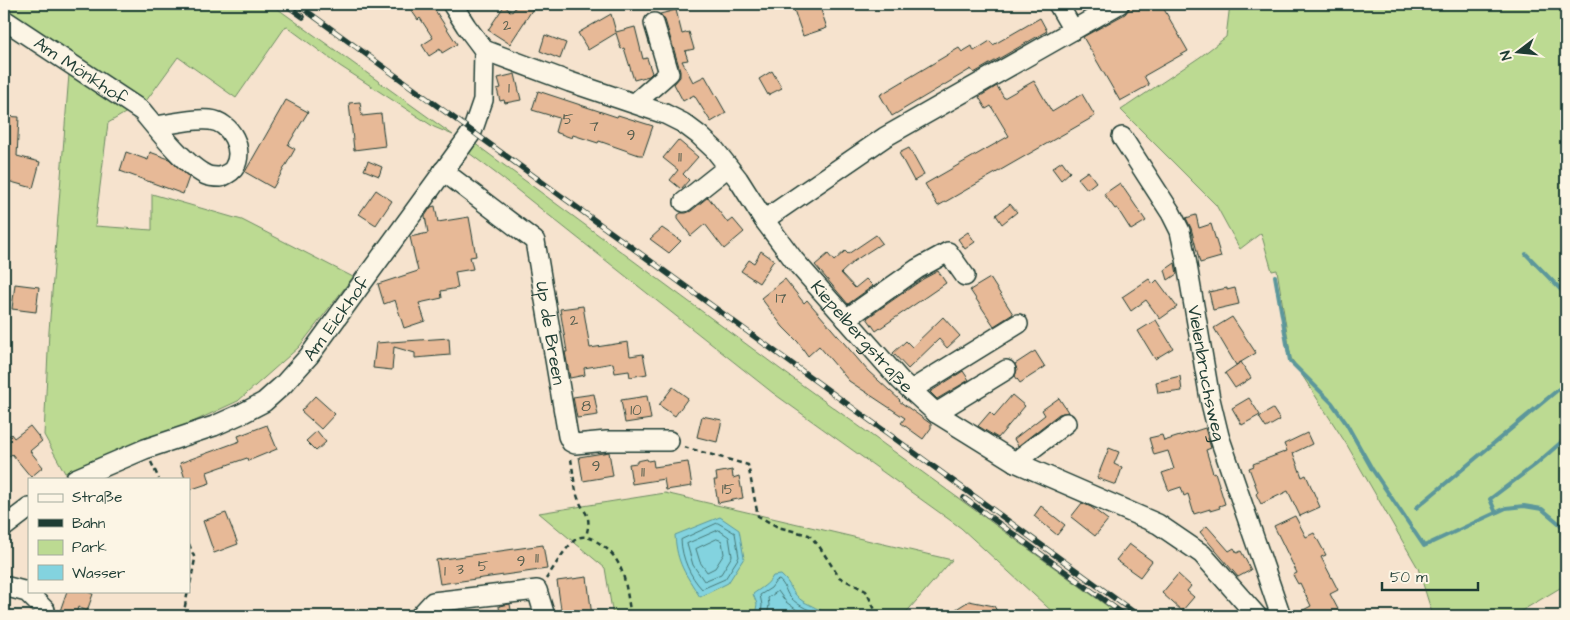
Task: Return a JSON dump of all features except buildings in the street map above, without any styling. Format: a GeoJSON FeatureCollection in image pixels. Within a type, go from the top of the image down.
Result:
{"type":"FeatureCollection","features":[{"type":"Feature","properties":{"kind":"street"},"geometry":{"type":"LineString","coordinates":[[452,4],[484,50]]}},
{"type":"Feature","properties":{"kind":"street"},"geometry":{"type":"LineString","coordinates":[[1058,4],[1073,30]]}},
{"type":"Feature","properties":{"kind":"street"},"geometry":{"type":"LineString","coordinates":[[764,220],[886,137],[1119,4]]}},
{"type":"Feature","properties":{"kind":"street","name":"Am Mönkhof"},"geometry":{"type":"LineString","coordinates":[[4,22],[6,21],[142,111],[155,126]]}},
{"type":"Feature","properties":{"kind":"street"},"geometry":{"type":"LineString","coordinates":[[636,103],[669,73],[654,23]]}},
{"type":"Feature","properties":{"kind":"street","name":"Kiepelbergstraße"},"geometry":{"type":"LineString","coordinates":[[484,50],[570,82],[636,103],[683,123],[710,144],[794,260],[900,380],[936,413],[1015,462],[1158,524],[1202,554],[1257,616]]}},
{"type":"Feature","properties":{"kind":"street","name":"Am Eickhof"},"geometry":{"type":"LineString","coordinates":[[77,478],[145,449],[214,426],[243,413],[264,402],[283,385],[309,356],[472,132],[483,100],[484,50]]}},
{"type":"Feature","properties":{"kind":"street","name":"Vielenbruchsweg"},"geometry":{"type":"LineString","coordinates":[[1122,137],[1171,213],[1180,232],[1208,390],[1219,436],[1281,616]]}},
{"type":"Feature","properties":{"kind":"street"},"geometry":{"type":"LineString","coordinates":[[684,202],[728,167]]}},
{"type":"Feature","properties":{"kind":"street","name":"Up de Breen"},"geometry":{"type":"LineString","coordinates":[[443,171],[535,241],[568,436],[571,442]]}},
{"type":"Feature","properties":{"kind":"street"},"geometry":{"type":"LineString","coordinates":[[846,319],[917,269],[948,252],[965,276]]}},
{"type":"Feature","properties":{"kind":"street"},"geometry":{"type":"LineString","coordinates":[[911,390],[1018,324]]}},
{"type":"Feature","properties":{"kind":"street"},"geometry":{"type":"LineString","coordinates":[[936,413],[1006,370]]}},
{"type":"Feature","properties":{"kind":"street"},"geometry":{"type":"LineString","coordinates":[[1015,462],[1066,423]]}},
{"type":"Feature","properties":{"kind":"street"},"geometry":{"type":"LineString","coordinates":[[571,442],[575,444],[607,441],[677,444]]}},
{"type":"Feature","properties":{"kind":"street"},"geometry":{"type":"LineString","coordinates":[[4,527],[28,509]]}},
{"type":"Feature","properties":{"kind":"street"},"geometry":{"type":"LineString","coordinates":[[4,586],[27,592],[45,610]]}},
{"type":"Feature","properties":{"kind":"street"},"geometry":{"type":"LineString","coordinates":[[420,616],[433,602],[538,590],[545,616]]}},
{"type":"Feature","properties":{"kind":"path"},"geometry":{"type":"LineString","coordinates":[[571,442],[570,455],[578,496],[590,524],[586,536]]}},
{"type":"Feature","properties":{"kind":"path"},"geometry":{"type":"LineString","coordinates":[[677,444],[748,465],[758,516],[778,527],[808,535],[818,546],[839,577],[866,591],[878,616]]}},
{"type":"Feature","properties":{"kind":"path"},"geometry":{"type":"LineString","coordinates":[[538,590],[568,548],[578,538],[586,536],[610,550],[622,568],[631,616]]}},
{"type":"Feature","properties":{"kind":"path"},"geometry":{"type":"LineString","coordinates":[[190,546],[195,559],[190,586]]}},
{"type":"Feature","properties":{"kind":"path"},"geometry":{"type":"LineString","coordinates":[[183,616],[189,592]]}},
{"type":"Feature","properties":{"kind":"green space"},"geometry":{"type":"Polygon","coordinates":[[[4,4],[271,4],[453,135],[434,127],[340,66],[286,26],[236,98],[178,57],[146,101],[108,123],[95,226],[152,230],[152,194],[242,220],[353,277],[299,347],[238,401],[184,426],[140,441],[65,473],[44,435],[49,331],[69,74],[4,25],[4,4]]]}},
{"type":"Feature","properties":{"kind":"green space"},"geometry":{"type":"Polygon","coordinates":[[[1230,4],[1566,4],[1566,600],[1560,588],[1513,616],[1433,616],[1418,568],[1347,445],[1291,358],[1277,270],[1272,271],[1261,233],[1240,249],[1216,205],[1121,110],[1200,57],[1226,37],[1230,4]]]}},
{"type":"Feature","properties":{"kind":"green space"},"geometry":{"type":"Polygon","coordinates":[[[474,143],[780,369],[1121,616],[1057,616],[961,528],[773,393],[502,178],[469,153],[465,153],[474,143]]]}},
{"type":"Feature","properties":{"kind":"green space"},"geometry":{"type":"Polygon","coordinates":[[[665,493],[952,560],[903,616],[613,616],[605,568],[539,513],[665,493]]]}},
{"type":"Feature","properties":{"kind":"water"},"geometry":{"type":"Polygon","coordinates":[[[720,517],[739,530],[744,558],[728,583],[700,597],[680,561],[675,535],[720,517]]]}},
{"type":"Feature","properties":{"kind":"water"},"geometry":{"type":"Polygon","coordinates":[[[781,575],[796,596],[804,602],[821,610],[837,612],[845,616],[755,616],[757,604],[753,594],[767,584],[773,576],[781,575]]]}},
{"type":"Feature","properties":{"kind":"waterway"},"geometry":{"type":"LineString","coordinates":[[1526,254],[1566,295]]}},
{"type":"Feature","properties":{"kind":"waterway"},"geometry":{"type":"LineString","coordinates":[[1275,276],[1290,361],[1332,403],[1346,423],[1372,469],[1424,546],[1506,508],[1524,506],[1542,509],[1561,525],[1566,535]]}},
{"type":"Feature","properties":{"kind":"waterway"},"geometry":{"type":"LineString","coordinates":[[1416,508],[1566,383]]}},
{"type":"Feature","properties":{"kind":"waterway"},"geometry":{"type":"LineString","coordinates":[[1496,513],[1490,499],[1535,465],[1566,438]]}},
{"type":"Feature","properties":{"kind":"waterway"},"geometry":{"type":"LineString","coordinates":[[1566,574],[1562,577],[1566,586]]}},
{"type":"Feature","properties":{"kind":"railway"},"geometry":{"type":"LineString","coordinates":[[285,4],[303,17]]}},
{"type":"Feature","properties":{"kind":"railway"},"geometry":{"type":"LineString","coordinates":[[297,4],[1139,616]]}},
{"type":"Feature","properties":{"kind":"railway"},"geometry":{"type":"LineString","coordinates":[[964,498],[1126,616]]}}]}
